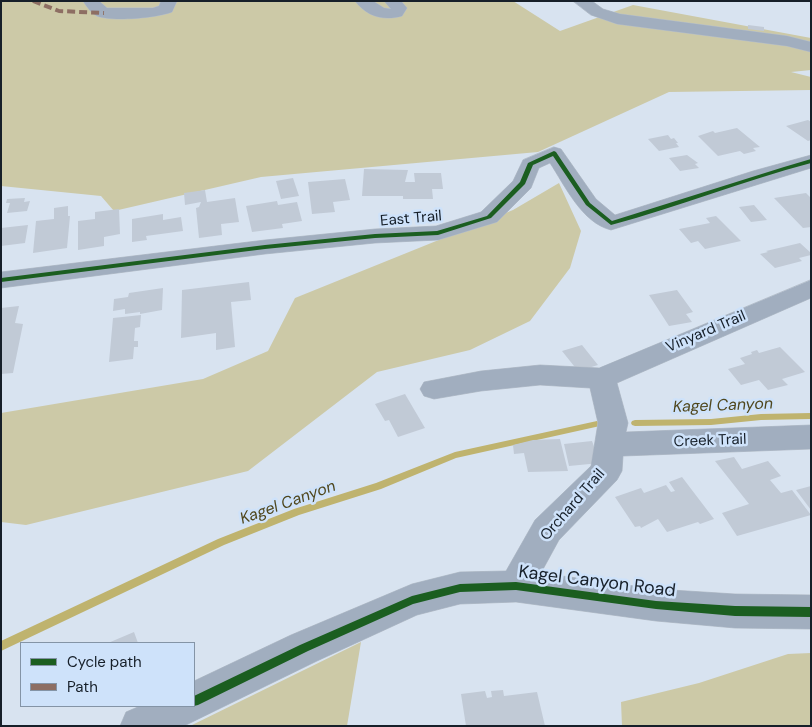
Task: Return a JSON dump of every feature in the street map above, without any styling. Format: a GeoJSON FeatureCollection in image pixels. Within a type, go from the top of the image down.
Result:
{"type":"FeatureCollection","features":[{"type":"Feature","properties":{"kind":"street"},"geometry":{"type":"LineString","coordinates":[[91,1],[97,9],[104,12],[146,13],[155,13],[166,9],[169,1]]}},
{"type":"Feature","properties":{"kind":"street"},"geometry":{"type":"LineString","coordinates":[[363,1],[378,13],[388,14],[396,13],[399,8],[392,1]]}},
{"type":"Feature","properties":{"kind":"street"},"geometry":{"type":"LineString","coordinates":[[581,1],[596,12],[617,19],[787,41],[811,47]]}},
{"type":"Feature","properties":{"kind":"street","name":"East Trail"},"geometry":{"type":"LineString","coordinates":[[1,280],[292,244],[375,236],[438,233],[489,217],[523,183],[530,164],[554,153],[588,204],[611,223],[654,212],[811,161]]}},
{"type":"Feature","properties":{"kind":"street","name":"Vinyard Trail"},"geometry":{"type":"LineString","coordinates":[[602,378],[811,288]]}},
{"type":"Feature","properties":{"kind":"street"},"geometry":{"type":"LineString","coordinates":[[434,389],[481,381],[540,375],[602,378]]}},
{"type":"Feature","properties":{"kind":"street","name":"Orchard Trail"},"geometry":{"type":"LineString","coordinates":[[516,586],[547,530],[606,471],[613,424],[602,378]]}},
{"type":"Feature","properties":{"kind":"street","name":"Creek Trail"},"geometry":{"type":"LineString","coordinates":[[610,445],[811,437]]}},
{"type":"Feature","properties":{"kind":"street","name":"Kagel Canyon Road"},"geometry":{"type":"LineString","coordinates":[[195,701],[304,648],[412,600],[460,588],[516,586],[665,606],[735,611],[811,612]]}},
{"type":"Feature","properties":{"kind":"street"},"geometry":{"type":"LineString","coordinates":[[140,726],[181,707]]}},
{"type":"Feature","properties":{"kind":"shaded area"},"geometry":{"type":"Polygon","coordinates":[[[1,1],[513,1],[560,31],[633,5],[811,38],[811,70],[791,72],[811,77],[811,90],[669,92],[538,152],[261,177],[114,211],[101,196],[1,186],[1,1]]]}},
{"type":"Feature","properties":{"kind":"shaded area"},"geometry":{"type":"Polygon","coordinates":[[[559,183],[581,231],[570,268],[530,321],[470,350],[377,372],[248,471],[26,525],[1,522],[1,413],[203,379],[268,351],[295,298],[513,210],[559,183]]]}},
{"type":"Feature","properties":{"kind":"shaded area"},"geometry":{"type":"Polygon","coordinates":[[[361,642],[347,726],[190,726],[361,642]]]}},
{"type":"Feature","properties":{"kind":"shaded area"},"geometry":{"type":"Polygon","coordinates":[[[811,653],[811,726],[622,726],[621,702],[699,683],[788,654],[811,653]]]}},
{"type":"Feature","properties":{"kind":"building"},"geometry":{"type":"Polygon","coordinates":[[[748,25],[764,27],[764,31],[748,29],[748,25]]]}},
{"type":"Feature","properties":{"kind":"building"},"geometry":{"type":"Polygon","coordinates":[[[808,120],[811,122],[811,140],[808,141],[786,126],[808,120]]]}},
{"type":"Feature","properties":{"kind":"building"},"geometry":{"type":"Polygon","coordinates":[[[737,128],[760,147],[753,148],[756,151],[744,154],[740,151],[718,156],[698,136],[713,131],[715,133],[737,128]]]}},
{"type":"Feature","properties":{"kind":"building"},"geometry":{"type":"Polygon","coordinates":[[[668,135],[671,139],[674,138],[679,147],[659,151],[648,139],[668,135]]]}},
{"type":"Feature","properties":{"kind":"building"},"geometry":{"type":"Polygon","coordinates":[[[687,155],[698,163],[695,164],[699,168],[680,171],[669,158],[687,155]]]}},
{"type":"Feature","properties":{"kind":"building"},"geometry":{"type":"Polygon","coordinates":[[[364,169],[408,170],[405,182],[415,182],[414,173],[441,173],[443,189],[432,189],[433,199],[403,199],[403,196],[362,196],[364,169]]]}},
{"type":"Feature","properties":{"kind":"building"},"geometry":{"type":"Polygon","coordinates":[[[293,178],[299,196],[281,199],[276,181],[293,178]]]}},
{"type":"Feature","properties":{"kind":"building"},"geometry":{"type":"Polygon","coordinates":[[[345,179],[350,200],[333,202],[335,212],[312,214],[308,182],[345,179]]]}},
{"type":"Feature","properties":{"kind":"building"},"geometry":{"type":"Polygon","coordinates":[[[205,190],[207,202],[235,198],[239,222],[221,224],[222,235],[199,238],[196,208],[199,207],[201,202],[185,205],[184,193],[205,190]]]}},
{"type":"Feature","properties":{"kind":"building"},"geometry":{"type":"Polygon","coordinates":[[[806,193],[811,198],[811,227],[803,228],[774,198],[806,193]]]}},
{"type":"Feature","properties":{"kind":"building"},"geometry":{"type":"Polygon","coordinates":[[[25,198],[24,202],[30,201],[27,211],[7,213],[10,203],[6,203],[7,199],[25,198]]]}},
{"type":"Feature","properties":{"kind":"building"},"geometry":{"type":"Polygon","coordinates":[[[277,201],[278,205],[297,202],[302,221],[282,224],[283,228],[252,232],[246,206],[277,201]]]}},
{"type":"Feature","properties":{"kind":"building"},"geometry":{"type":"Polygon","coordinates":[[[754,205],[767,220],[751,222],[739,207],[754,205]]]}},
{"type":"Feature","properties":{"kind":"building"},"geometry":{"type":"Polygon","coordinates":[[[68,206],[68,216],[70,216],[67,248],[33,253],[36,221],[54,219],[54,208],[68,206]]]}},
{"type":"Feature","properties":{"kind":"building"},"geometry":{"type":"Polygon","coordinates":[[[119,209],[120,234],[104,237],[104,246],[78,250],[78,221],[95,219],[95,212],[119,209]]]}},
{"type":"Feature","properties":{"kind":"building"},"geometry":{"type":"Polygon","coordinates":[[[163,214],[163,220],[181,217],[183,231],[146,236],[147,240],[132,242],[132,219],[163,214]]]}},
{"type":"Feature","properties":{"kind":"building"},"geometry":{"type":"Polygon","coordinates":[[[716,216],[741,241],[705,249],[698,241],[691,243],[679,229],[710,223],[706,218],[716,216]]]}},
{"type":"Feature","properties":{"kind":"building"},"geometry":{"type":"Polygon","coordinates":[[[28,225],[25,243],[1,246],[1,228],[28,225]]]}},
{"type":"Feature","properties":{"kind":"building"},"geometry":{"type":"Polygon","coordinates":[[[800,243],[811,253],[811,255],[799,258],[802,261],[775,268],[760,254],[768,252],[766,251],[800,243]]]}},
{"type":"Feature","properties":{"kind":"building"},"geometry":{"type":"Polygon","coordinates":[[[249,282],[251,300],[231,302],[235,347],[216,350],[216,333],[181,338],[182,290],[249,282]]]}},
{"type":"Feature","properties":{"kind":"building"},"geometry":{"type":"Polygon","coordinates":[[[163,288],[162,310],[140,314],[140,312],[125,314],[125,309],[113,311],[114,299],[128,297],[129,293],[163,288]]]}},
{"type":"Feature","properties":{"kind":"building"},"geometry":{"type":"Polygon","coordinates":[[[677,290],[693,312],[686,314],[692,322],[669,326],[649,295],[677,290]]]}},
{"type":"Feature","properties":{"kind":"building"},"geometry":{"type":"Polygon","coordinates":[[[19,306],[15,323],[23,324],[13,373],[1,374],[1,308],[19,306]]]}},
{"type":"Feature","properties":{"kind":"building"},"geometry":{"type":"Polygon","coordinates":[[[141,315],[140,327],[135,328],[134,341],[138,341],[138,347],[134,347],[133,359],[109,362],[113,318],[141,315]]]}},
{"type":"Feature","properties":{"kind":"building"},"geometry":{"type":"Polygon","coordinates":[[[582,345],[598,365],[578,371],[562,351],[582,345]]]}},
{"type":"Feature","properties":{"kind":"building"},"geometry":{"type":"Polygon","coordinates":[[[780,347],[805,372],[782,379],[788,385],[768,390],[759,380],[741,385],[728,369],[745,364],[740,358],[752,354],[751,352],[757,350],[759,353],[780,347]]]}},
{"type":"Feature","properties":{"kind":"building"},"geometry":{"type":"Polygon","coordinates":[[[405,394],[425,428],[398,437],[389,420],[385,421],[375,404],[405,394]]]}},
{"type":"Feature","properties":{"kind":"building"},"geometry":{"type":"Polygon","coordinates":[[[560,439],[568,471],[528,472],[524,453],[514,454],[513,445],[533,440],[560,439]]]}},
{"type":"Feature","properties":{"kind":"building"},"geometry":{"type":"Polygon","coordinates":[[[592,441],[600,463],[569,466],[564,444],[592,441]]]}},
{"type":"Feature","properties":{"kind":"building"},"geometry":{"type":"Polygon","coordinates":[[[734,457],[742,469],[768,461],[781,476],[770,480],[781,493],[792,490],[811,515],[737,536],[722,513],[749,504],[715,461],[734,457]]]}},
{"type":"Feature","properties":{"kind":"building"},"geometry":{"type":"Polygon","coordinates":[[[682,477],[714,519],[667,532],[658,519],[641,528],[640,526],[635,527],[615,497],[641,488],[644,493],[666,485],[671,492],[675,491],[669,482],[682,477]]]}},
{"type":"Feature","properties":{"kind":"building"},"geometry":{"type":"Polygon","coordinates":[[[811,486],[811,510],[796,490],[811,486]]]}},
{"type":"Feature","properties":{"kind":"building"},"geometry":{"type":"Polygon","coordinates":[[[134,632],[138,642],[110,642],[134,632]]]}},
{"type":"Feature","properties":{"kind":"building"},"geometry":{"type":"Polygon","coordinates":[[[503,690],[504,696],[537,692],[545,726],[466,726],[461,694],[485,691],[487,698],[492,697],[491,691],[503,690]]]}},
{"type":"Feature","properties":{"kind":"waterway","name":"Kagel Canyon"},"geometry":{"type":"LineString","coordinates":[[635,423],[711,422],[761,417],[811,416]]}},
{"type":"Feature","properties":{"kind":"waterway","name":"Kagel Canyon"},"geometry":{"type":"LineString","coordinates":[[1,646],[221,542],[297,512],[378,486],[455,455],[597,424]]}},
{"type":"Feature","properties":{"kind":"marked path"},"geometry":{"type":"LineString","coordinates":[[33,1],[59,11],[104,13]]}},
{"type":"Feature","properties":{"kind":"cycle path"},"geometry":{"type":"LineString","coordinates":[[1,280],[265,247],[375,236],[438,233],[489,217],[523,183],[530,164],[554,153],[588,204],[611,223],[811,161]]}},
{"type":"Feature","properties":{"kind":"cycle path"},"geometry":{"type":"LineString","coordinates":[[195,701],[304,648],[412,600],[460,588],[516,586],[656,605],[735,611],[811,612]]}}]}
